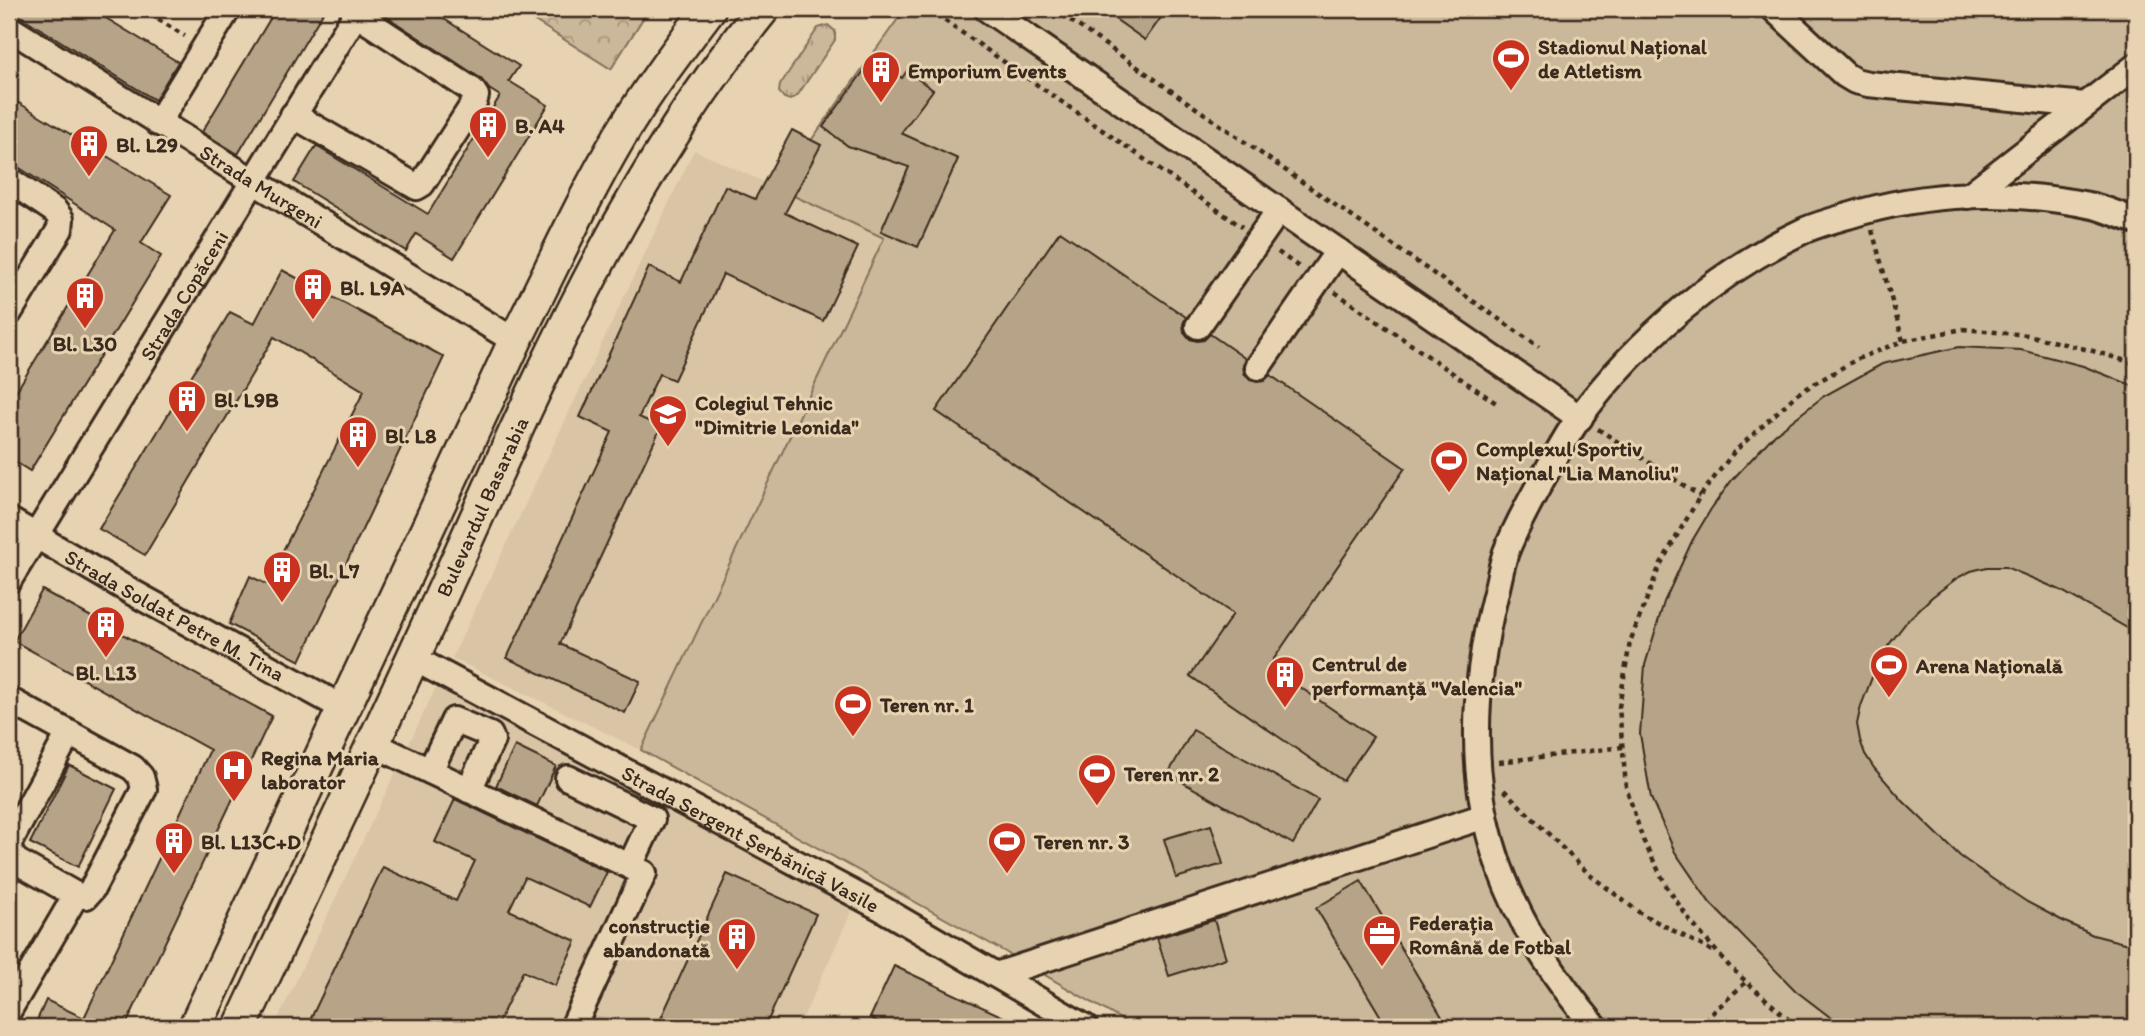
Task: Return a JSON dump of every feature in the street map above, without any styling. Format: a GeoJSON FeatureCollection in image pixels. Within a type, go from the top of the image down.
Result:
{"type":"FeatureCollection","features":[{"type":"Feature","properties":{"kind":"main road","name":"Bulevardul Basarabia"},"geometry":{"type":"LineString","coordinates":[[195,1027],[516,341],[597,177],[660,75],[709,9]]}},
{"type":"Feature","properties":{"kind":"main road","name":"Bulevardul Basarabia"},"geometry":{"type":"LineString","coordinates":[[240,1027],[413,658],[548,360],[596,266],[662,150],[763,9]]}},
{"type":"Feature","properties":{"kind":"street"},"geometry":{"type":"LineString","coordinates":[[158,123],[228,9]]}},
{"type":"Feature","properties":{"kind":"street"},"geometry":{"type":"LineString","coordinates":[[987,9],[1580,418]]}},
{"type":"Feature","properties":{"kind":"street"},"geometry":{"type":"LineString","coordinates":[[1774,9],[1855,82],[2085,105]]}},
{"type":"Feature","properties":{"kind":"street"},"geometry":{"type":"LineString","coordinates":[[293,115],[417,187],[422,184],[474,103],[476,96],[472,90],[357,11]]}},
{"type":"Feature","properties":{"kind":"street","name":"Strada Copăceni"},"geometry":{"type":"LineString","coordinates":[[9,580],[357,11]]}},
{"type":"Feature","properties":{"kind":"street","name":"Strada Murgeni"},"geometry":{"type":"LineString","coordinates":[[9,28],[158,123],[516,341]]}},
{"type":"Feature","properties":{"kind":"street"},"geometry":{"type":"LineString","coordinates":[[1968,195],[2136,66]]}},
{"type":"Feature","properties":{"kind":"street"},"geometry":{"type":"LineString","coordinates":[[9,180],[55,211],[61,219],[60,229],[9,313]]}},
{"type":"Feature","properties":{"kind":"street"},"geometry":{"type":"LineString","coordinates":[[1595,1027],[1567,994],[1536,946],[1515,905],[1498,861],[1485,816],[1476,712],[1487,628],[1506,554],[1524,511],[1580,418],[1609,381],[1650,339],[1705,290],[1753,258],[1807,229],[1867,210],[1923,199],[1968,195],[2013,195],[2058,201],[2095,207],[2136,221]]}},
{"type":"Feature","properties":{"kind":"street"},"geometry":{"type":"LineString","coordinates":[[1198,326],[1279,210]]}},
{"type":"Feature","properties":{"kind":"street"},"geometry":{"type":"LineString","coordinates":[[1258,367],[1338,251]]}},
{"type":"Feature","properties":{"kind":"street","name":"Strada Soldat Petre M. Tina"},"geometry":{"type":"LineString","coordinates":[[9,520],[130,591],[343,708]]}},
{"type":"Feature","properties":{"kind":"street","name":"Strada Sergent Șerbănică Vasile"},"geometry":{"type":"LineString","coordinates":[[413,658],[881,908],[1085,1027]]}},
{"type":"Feature","properties":{"kind":"street"},"geometry":{"type":"LineString","coordinates":[[9,700],[133,768],[141,777],[144,789],[86,896],[76,895],[16,861],[9,851],[10,841],[69,733]]}},
{"type":"Feature","properties":{"kind":"street"},"geometry":{"type":"LineString","coordinates":[[430,771],[454,720],[490,735],[492,740],[469,790]]}},
{"type":"Feature","properties":{"kind":"street"},"geometry":{"type":"LineString","coordinates":[[373,744],[644,873],[573,1027]]}},
{"type":"Feature","properties":{"kind":"street"},"geometry":{"type":"LineString","coordinates":[[568,778],[652,819],[630,866]]}},
{"type":"Feature","properties":{"kind":"street"},"geometry":{"type":"LineString","coordinates":[[996,975],[1485,816]]}},
{"type":"Feature","properties":{"kind":"street"},"geometry":{"type":"LineString","coordinates":[[9,1010],[76,895]]}},
{"type":"Feature","properties":{"kind":"path"},"geometry":{"type":"LineString","coordinates":[[141,9],[204,48]]}},
{"type":"Feature","properties":{"kind":"path"},"geometry":{"type":"LineString","coordinates":[[928,9],[1499,405]]}},
{"type":"Feature","properties":{"kind":"path"},"geometry":{"type":"LineString","coordinates":[[1054,9],[1539,347]]}},
{"type":"Feature","properties":{"kind":"path"},"geometry":{"type":"LineString","coordinates":[[1867,210],[1903,341]]}},
{"type":"Feature","properties":{"kind":"path"},"geometry":{"type":"LineString","coordinates":[[1797,1027],[1746,982],[1690,921],[1667,887],[1643,840],[1626,788],[1619,707],[1630,642],[1660,565],[1700,496],[1734,452],[1797,394],[1857,359],[1903,341],[1963,329],[2027,335],[2136,364]]}},
{"type":"Feature","properties":{"kind":"path"},"geometry":{"type":"LineString","coordinates":[[1580,418],[1700,496]]}},
{"type":"Feature","properties":{"kind":"path"},"geometry":{"type":"LineString","coordinates":[[1479,765],[1623,747]]}},
{"type":"Feature","properties":{"kind":"path"},"geometry":{"type":"LineString","coordinates":[[1479,765],[1590,875],[1640,913],[1719,955]]}},
{"type":"Feature","properties":{"kind":"path"},"geometry":{"type":"LineString","coordinates":[[1697,1027],[1746,982]]}},
{"type":"Feature","properties":{"kind":"shaded area","name":"Colegiul Tehnic \"Dimitrie Leonida\""},"geometry":{"type":"Polygon","coordinates":[[[694,150],[885,237],[641,750],[452,658],[694,150]]]}},
{"type":"Feature","properties":{"kind":"shaded area"},"geometry":{"type":"Polygon","coordinates":[[[437,685],[852,910],[799,1027],[274,1027],[437,685]]]}},
{"type":"Feature","properties":{"kind":"green space"},"geometry":{"type":"Polygon","coordinates":[[[516,9],[649,9],[611,69],[516,9]]]}},
{"type":"Feature","properties":{"kind":"green space","name":"Complexul Sportiv Național \"Lia Manoliu\""},"geometry":{"type":"Polygon","coordinates":[[[905,9],[2136,9],[2136,1027],[1134,1027],[1000,949],[641,750],[884,238],[777,188],[905,9]]]}},
{"type":"Feature","properties":{"kind":"green space"},"geometry":{"type":"Polygon","coordinates":[[[828,25],[835,31],[835,40],[797,96],[790,100],[784,98],[779,92],[780,85],[818,28],[828,25]]]}},
{"type":"Feature","properties":{"kind":"building"},"geometry":{"type":"Polygon","coordinates":[[[9,9],[91,9],[178,62],[155,100],[9,9]]]}},
{"type":"Feature","properties":{"kind":"building"},"geometry":{"type":"Polygon","coordinates":[[[276,9],[325,9],[238,154],[202,132],[276,9]]]}},
{"type":"Feature","properties":{"kind":"building"},"geometry":{"type":"Polygon","coordinates":[[[375,9],[428,9],[519,66],[509,81],[548,105],[454,258],[416,234],[406,251],[294,182],[316,146],[428,214],[500,96],[489,89],[480,78],[375,9]]]}},
{"type":"Feature","properties":{"kind":"building"},"geometry":{"type":"Polygon","coordinates":[[[1101,9],[1167,9],[1145,40],[1101,9]]]}},
{"type":"Feature","properties":{"kind":"building"},"geometry":{"type":"Polygon","coordinates":[[[874,57],[902,78],[907,71],[933,90],[901,133],[958,159],[918,247],[881,231],[909,167],[848,146],[823,127],[874,57]]]}},
{"type":"Feature","properties":{"kind":"building"},"geometry":{"type":"Polygon","coordinates":[[[9,97],[171,195],[141,243],[161,256],[30,471],[9,458],[9,403],[115,230],[9,161],[9,97]]]}},
{"type":"Feature","properties":{"kind":"building"},"geometry":{"type":"Polygon","coordinates":[[[792,130],[821,145],[785,213],[858,247],[823,321],[723,274],[674,380],[659,374],[639,417],[661,427],[560,644],[640,681],[625,713],[507,658],[612,432],[580,417],[649,267],[681,282],[725,186],[755,199],[792,130]]]}},
{"type":"Feature","properties":{"kind":"building"},"geometry":{"type":"Polygon","coordinates":[[[1060,231],[1186,317],[1184,332],[1190,339],[1204,340],[1210,334],[1246,359],[1243,365],[1244,373],[1250,380],[1264,381],[1270,375],[1405,468],[1269,666],[1373,737],[1343,781],[1190,676],[1233,614],[936,411],[1060,231]]]}},
{"type":"Feature","properties":{"kind":"building"},"geometry":{"type":"Polygon","coordinates":[[[282,270],[444,357],[300,661],[229,624],[250,576],[266,584],[364,391],[274,337],[145,555],[99,529],[230,312],[254,324],[282,270]]]}},
{"type":"Feature","properties":{"kind":"building","name":"Arena Națională"},"geometry":{"type":"Polygon","coordinates":[[[1959,347],[2021,350],[2083,366],[2136,387],[2136,633],[2060,590],[2006,567],[1987,567],[1971,571],[1932,597],[1908,620],[1888,646],[1861,706],[1857,724],[1860,740],[1874,768],[1902,800],[1960,856],[2027,902],[2063,921],[2093,935],[2136,946],[2136,1027],[1843,1027],[1796,991],[1710,903],[1675,852],[1651,798],[1640,734],[1645,665],[1664,602],[1692,541],[1711,509],[1732,480],[1775,434],[1824,396],[1882,364],[1959,347]]]}},
{"type":"Feature","properties":{"kind":"building","name":"Bl. L13C+D"},"geometry":{"type":"Polygon","coordinates":[[[42,590],[272,716],[125,1027],[34,1027],[46,1000],[84,1018],[210,750],[14,641],[42,590]]]}},
{"type":"Feature","properties":{"kind":"building"},"geometry":{"type":"Polygon","coordinates":[[[1193,730],[1318,800],[1293,844],[1168,774],[1193,730]]]}},
{"type":"Feature","properties":{"kind":"building"},"geometry":{"type":"Polygon","coordinates":[[[515,746],[556,766],[537,806],[496,786],[515,746]]]}},
{"type":"Feature","properties":{"kind":"building"},"geometry":{"type":"Polygon","coordinates":[[[69,765],[116,789],[78,867],[30,843],[69,765]]]}},
{"type":"Feature","properties":{"kind":"building"},"geometry":{"type":"Polygon","coordinates":[[[455,799],[607,872],[590,907],[525,877],[509,910],[576,941],[555,986],[523,971],[496,1027],[330,1027],[311,1018],[383,867],[456,901],[475,861],[435,842],[455,799]]]}},
{"type":"Feature","properties":{"kind":"building"},"geometry":{"type":"Polygon","coordinates":[[[1211,825],[1223,864],[1176,878],[1164,839],[1211,825]]]}},
{"type":"Feature","properties":{"kind":"building","name":"construcție abandonată"},"geometry":{"type":"Polygon","coordinates":[[[727,874],[816,914],[765,1027],[657,1027],[727,874]]]}},
{"type":"Feature","properties":{"kind":"building","name":"Federația Română de Fotbal"},"geometry":{"type":"Polygon","coordinates":[[[1361,881],[1448,1027],[1387,1027],[1316,908],[1361,881]]]}},
{"type":"Feature","properties":{"kind":"building"},"geometry":{"type":"Polygon","coordinates":[[[1214,920],[1226,958],[1169,976],[1157,938],[1214,920]]]}},
{"type":"Feature","properties":{"kind":"building"},"geometry":{"type":"Polygon","coordinates":[[[894,966],[1025,1027],[890,1027],[870,1018],[894,966]]]}},
{"type":"Feature","properties":{"kind":"place","name":"Stadionul Național de Atletism"},"geometry":{"type":"Point","coordinates":[1511,92]}},
{"type":"Feature","properties":{"kind":"place","name":"Emporium Events"},"geometry":{"type":"Point","coordinates":[881,104]}},
{"type":"Feature","properties":{"kind":"place","name":"B. A4"},"geometry":{"type":"Point","coordinates":[488,159]}},
{"type":"Feature","properties":{"kind":"place","name":"Bl. L29"},"geometry":{"type":"Point","coordinates":[89,178]}},
{"type":"Feature","properties":{"kind":"place","name":"Bl. L9A"},"geometry":{"type":"Point","coordinates":[313,321]}},
{"type":"Feature","properties":{"kind":"place","name":"Bl. L30"},"geometry":{"type":"Point","coordinates":[85,330]}},
{"type":"Feature","properties":{"kind":"place","name":"Bl. L9B"},"geometry":{"type":"Point","coordinates":[187,433]}},
{"type":"Feature","properties":{"kind":"place","name":"Colegiul Tehnic \"Dimitrie Leonida\""},"geometry":{"type":"Point","coordinates":[668,448]}},
{"type":"Feature","properties":{"kind":"place","name":"Bl. L8"},"geometry":{"type":"Point","coordinates":[358,469]}},
{"type":"Feature","properties":{"kind":"place","name":"Complexul Sportiv Național \"Lia Manoliu\""},"geometry":{"type":"Point","coordinates":[1449,494]}},
{"type":"Feature","properties":{"kind":"place","name":"Bl. L7"},"geometry":{"type":"Point","coordinates":[282,604]}},
{"type":"Feature","properties":{"kind":"place","name":"Bl. L13"},"geometry":{"type":"Point","coordinates":[106,659]}},
{"type":"Feature","properties":{"kind":"place","name":"Arena Națională"},"geometry":{"type":"Point","coordinates":[1889,699]}},
{"type":"Feature","properties":{"kind":"place","name":"Centrul de performanță \"Valencia\""},"geometry":{"type":"Point","coordinates":[1285,709]}},
{"type":"Feature","properties":{"kind":"place","name":"Teren nr. 1"},"geometry":{"type":"Point","coordinates":[853,738]}},
{"type":"Feature","properties":{"kind":"place","name":"Regina Maria laborator"},"geometry":{"type":"Point","coordinates":[234,803]}},
{"type":"Feature","properties":{"kind":"place","name":"Teren nr. 2"},"geometry":{"type":"Point","coordinates":[1097,807]}},
{"type":"Feature","properties":{"kind":"place","name":"Bl. L13C+D"},"geometry":{"type":"Point","coordinates":[174,875]}},
{"type":"Feature","properties":{"kind":"place","name":"Teren nr. 3"},"geometry":{"type":"Point","coordinates":[1007,875]}},
{"type":"Feature","properties":{"kind":"place","name":"Federația Română de Fotbal"},"geometry":{"type":"Point","coordinates":[1382,968]}},
{"type":"Feature","properties":{"kind":"place","name":"construcție abandonată"},"geometry":{"type":"Point","coordinates":[737,971]}}]}
